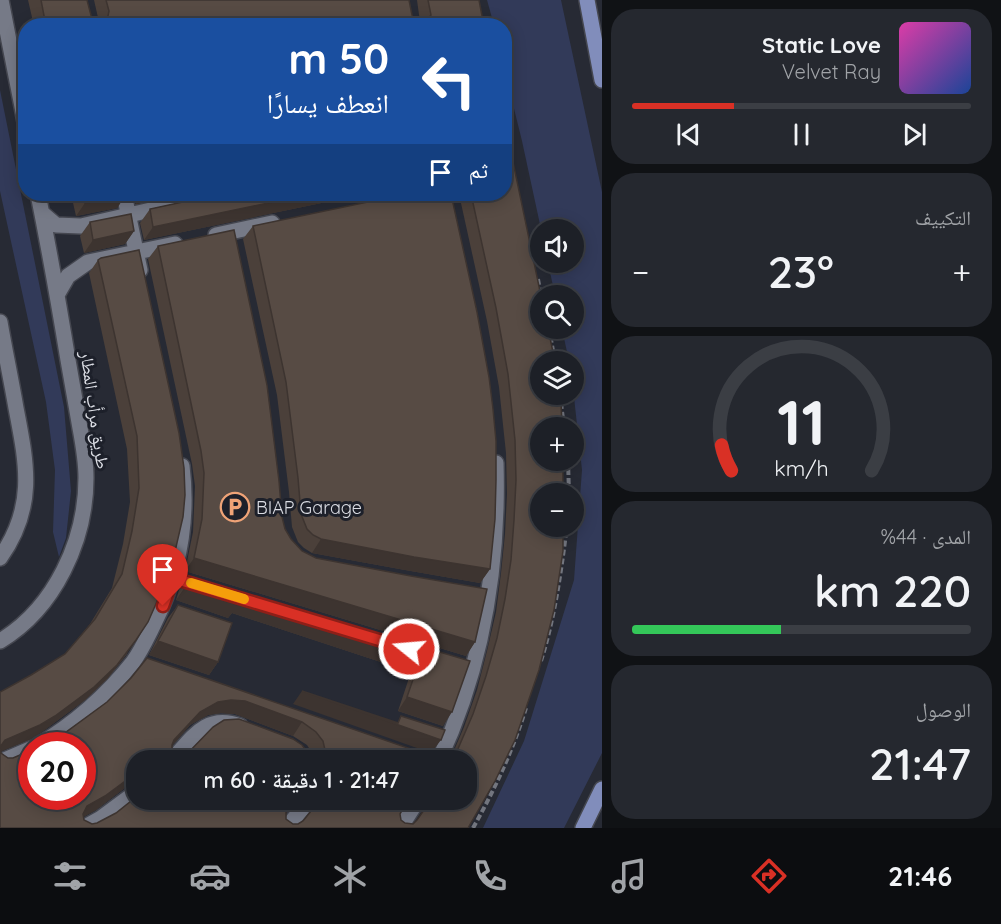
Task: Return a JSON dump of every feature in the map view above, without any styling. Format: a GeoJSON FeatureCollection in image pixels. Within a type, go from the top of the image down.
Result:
{"type":"FeatureCollection","features":[{"type":"Feature","properties":{"kind":"main road"},"geometry":{"type":"LineString","coordinates":[[586,0],[602,80]]}},
{"type":"Feature","properties":{"kind":"main road"},"geometry":{"type":"LineString","coordinates":[[583,828],[602,789]]}},
{"type":"Feature","properties":{"kind":"lane"},"geometry":{"type":"LineString","coordinates":[[1,0],[18,86]]}},
{"type":"Feature","properties":{"kind":"lane","name":"طريق مرأب المطار"},"geometry":{"type":"LineString","coordinates":[[0,641],[29,618],[50,594],[66,567],[78,538],[84,508],[86,476],[83,445],[39,201]]}},
{"type":"Feature","properties":{"kind":"lane"},"geometry":{"type":"LineString","coordinates":[[125,201],[144,286]]}},
{"type":"Feature","properties":{"kind":"lane"},"geometry":{"type":"LineString","coordinates":[[42,213],[56,225],[81,226],[181,203]]}},
{"type":"Feature","properties":{"kind":"lane"},"geometry":{"type":"LineString","coordinates":[[57,295],[68,276],[88,262],[195,240],[233,237],[288,220]]}},
{"type":"Feature","properties":{"kind":"lane"},"geometry":{"type":"LineString","coordinates":[[0,322],[25,458],[27,484],[23,509],[14,534],[0,558]]}},
{"type":"Feature","properties":{"kind":"lane"},"geometry":{"type":"LineString","coordinates":[[441,750],[468,666],[480,643],[484,594],[495,527],[495,453]]}},
{"type":"Feature","properties":{"kind":"lane"},"geometry":{"type":"LineString","coordinates":[[59,732],[84,714],[140,662],[148,637],[168,608],[179,579],[179,552],[184,523],[185,486],[181,455]]}},
{"type":"Feature","properties":{"kind":"lane"},"geometry":{"type":"LineString","coordinates":[[181,750],[197,732],[214,723],[232,723],[254,731]]}},
{"type":"Feature","properties":{"kind":"lane"},"geometry":{"type":"LineString","coordinates":[[0,762],[18,754]]}},
{"type":"Feature","properties":{"kind":"lane"},"geometry":{"type":"LineString","coordinates":[[83,828],[126,799]]}},
{"type":"Feature","properties":{"kind":"lane"},"geometry":{"type":"LineString","coordinates":[[286,828],[301,810]]}},
{"type":"Feature","properties":{"kind":"lane"},"geometry":{"type":"LineString","coordinates":[[400,828],[412,810]]}},
{"type":"Feature","properties":{"kind":"path"},"geometry":{"type":"LineString","coordinates":[[536,273],[539,285]]}},
{"type":"Feature","properties":{"kind":"path"},"geometry":{"type":"LineString","coordinates":[[538,669],[549,635],[566,537]]}},
{"type":"Feature","properties":{"kind":"path"},"geometry":{"type":"LineString","coordinates":[[473,828],[496,785],[517,737],[527,703]]}},
{"type":"Feature","properties":{"kind":"shaded area"},"geometry":{"type":"Polygon","coordinates":[[[487,0],[561,0],[602,192],[602,753],[564,828],[483,828],[524,741],[574,580],[577,537],[584,537],[584,483],[581,483],[582,471],[584,471],[584,417],[576,417],[575,405],[584,405],[584,351],[567,351],[564,339],[584,339],[584,285],[553,285],[550,273],[584,273],[584,219],[539,219],[512,100],[512,18],[492,18],[487,0]]]}},
{"type":"Feature","properties":{"kind":"shaded area"},"geometry":{"type":"Polygon","coordinates":[[[0,90],[18,179],[18,201],[22,201],[64,407],[71,491],[66,538],[59,557],[53,532],[55,470],[46,402],[0,191],[0,90]]]}},
{"type":"Feature","properties":{"kind":"building"},"geometry":{"type":"Polygon","coordinates":[[[41,0],[87,0],[92,18],[44,18],[41,0]]]}},
{"type":"Feature","properties":{"kind":"building"},"geometry":{"type":"Polygon","coordinates":[[[106,0],[409,0],[414,18],[106,18],[109,11],[106,0]]]}},
{"type":"Feature","properties":{"kind":"building"},"geometry":{"type":"Polygon","coordinates":[[[428,0],[479,0],[482,18],[429,18],[431,15],[428,0]]]}},
{"type":"Feature","properties":{"kind":"building"},"geometry":{"type":"Polygon","coordinates":[[[512,157],[530,243],[530,273],[536,273],[539,285],[530,285],[530,339],[550,339],[553,351],[530,351],[530,405],[561,405],[562,417],[530,417],[530,471],[563,471],[563,483],[530,483],[530,537],[563,537],[563,551],[554,610],[539,670],[515,740],[468,828],[0,828],[0,748],[1,753],[8,758],[18,756],[18,810],[85,810],[84,820],[92,824],[116,813],[126,805],[126,810],[288,810],[286,819],[293,824],[303,821],[312,810],[402,810],[401,820],[413,824],[424,810],[477,810],[477,750],[457,750],[473,714],[497,638],[511,560],[516,480],[515,440],[508,374],[473,201],[512,201],[512,157]]]}},
{"type":"Feature","properties":{"kind":"building"},"geometry":{"type":"Polygon","coordinates":[[[187,201],[277,201],[153,227],[150,209],[187,201]]]}},
{"type":"Feature","properties":{"kind":"building"},"geometry":{"type":"Polygon","coordinates":[[[373,201],[453,201],[477,312],[493,409],[496,480],[490,569],[321,539],[307,529],[301,514],[286,382],[253,226],[373,201]]]}},
{"type":"Feature","properties":{"kind":"building"},"geometry":{"type":"Polygon","coordinates":[[[131,214],[134,231],[93,240],[90,222],[131,214]]]}},
{"type":"Feature","properties":{"kind":"building"},"geometry":{"type":"Polygon","coordinates":[[[234,230],[267,385],[285,529],[302,551],[316,558],[487,589],[475,642],[194,558],[202,519],[204,473],[158,246],[234,230]]]}},
{"type":"Feature","properties":{"kind":"building"},"geometry":{"type":"Polygon","coordinates":[[[139,250],[179,433],[184,468],[183,517],[166,581],[148,622],[117,665],[94,687],[55,716],[40,725],[18,732],[18,734],[5,740],[0,747],[0,692],[65,654],[95,619],[122,574],[132,531],[139,488],[137,436],[98,260],[139,250]]]}},
{"type":"Feature","properties":{"kind":"building"},"geometry":{"type":"Polygon","coordinates":[[[188,577],[470,661],[452,712],[407,697],[420,659],[240,599],[238,605],[185,587],[188,577]]]}},
{"type":"Feature","properties":{"kind":"building"},"geometry":{"type":"Polygon","coordinates":[[[178,605],[232,623],[218,662],[158,641],[178,605]]]}},
{"type":"Feature","properties":{"kind":"building"},"geometry":{"type":"Polygon","coordinates":[[[147,658],[414,750],[325,750],[323,741],[316,732],[302,722],[245,701],[218,702],[200,712],[174,740],[172,750],[126,750],[126,780],[96,801],[96,732],[66,732],[107,702],[147,658]]]}},
{"type":"Feature","properties":{"kind":"building"},"geometry":{"type":"Polygon","coordinates":[[[302,691],[398,723],[401,716],[445,730],[441,740],[302,691]]]}},
{"type":"Feature","properties":{"kind":"building"},"geometry":{"type":"Polygon","coordinates":[[[239,719],[293,739],[306,750],[191,750],[213,727],[224,720],[239,719]]]}},
{"type":"Feature","properties":{"kind":"slow traffic"},"geometry":{"type":"LineString","coordinates":[[191,583],[244,599]]}},
{"type":"Feature","properties":{"kind":"place","name":"BIAP Garage"},"geometry":{"type":"Point","coordinates":[235,507]}},
{"type":"Feature","properties":{"kind":"route"},"geometry":{"type":"LineString","coordinates":[[163,606],[173,578],[409,649]]}}]}
